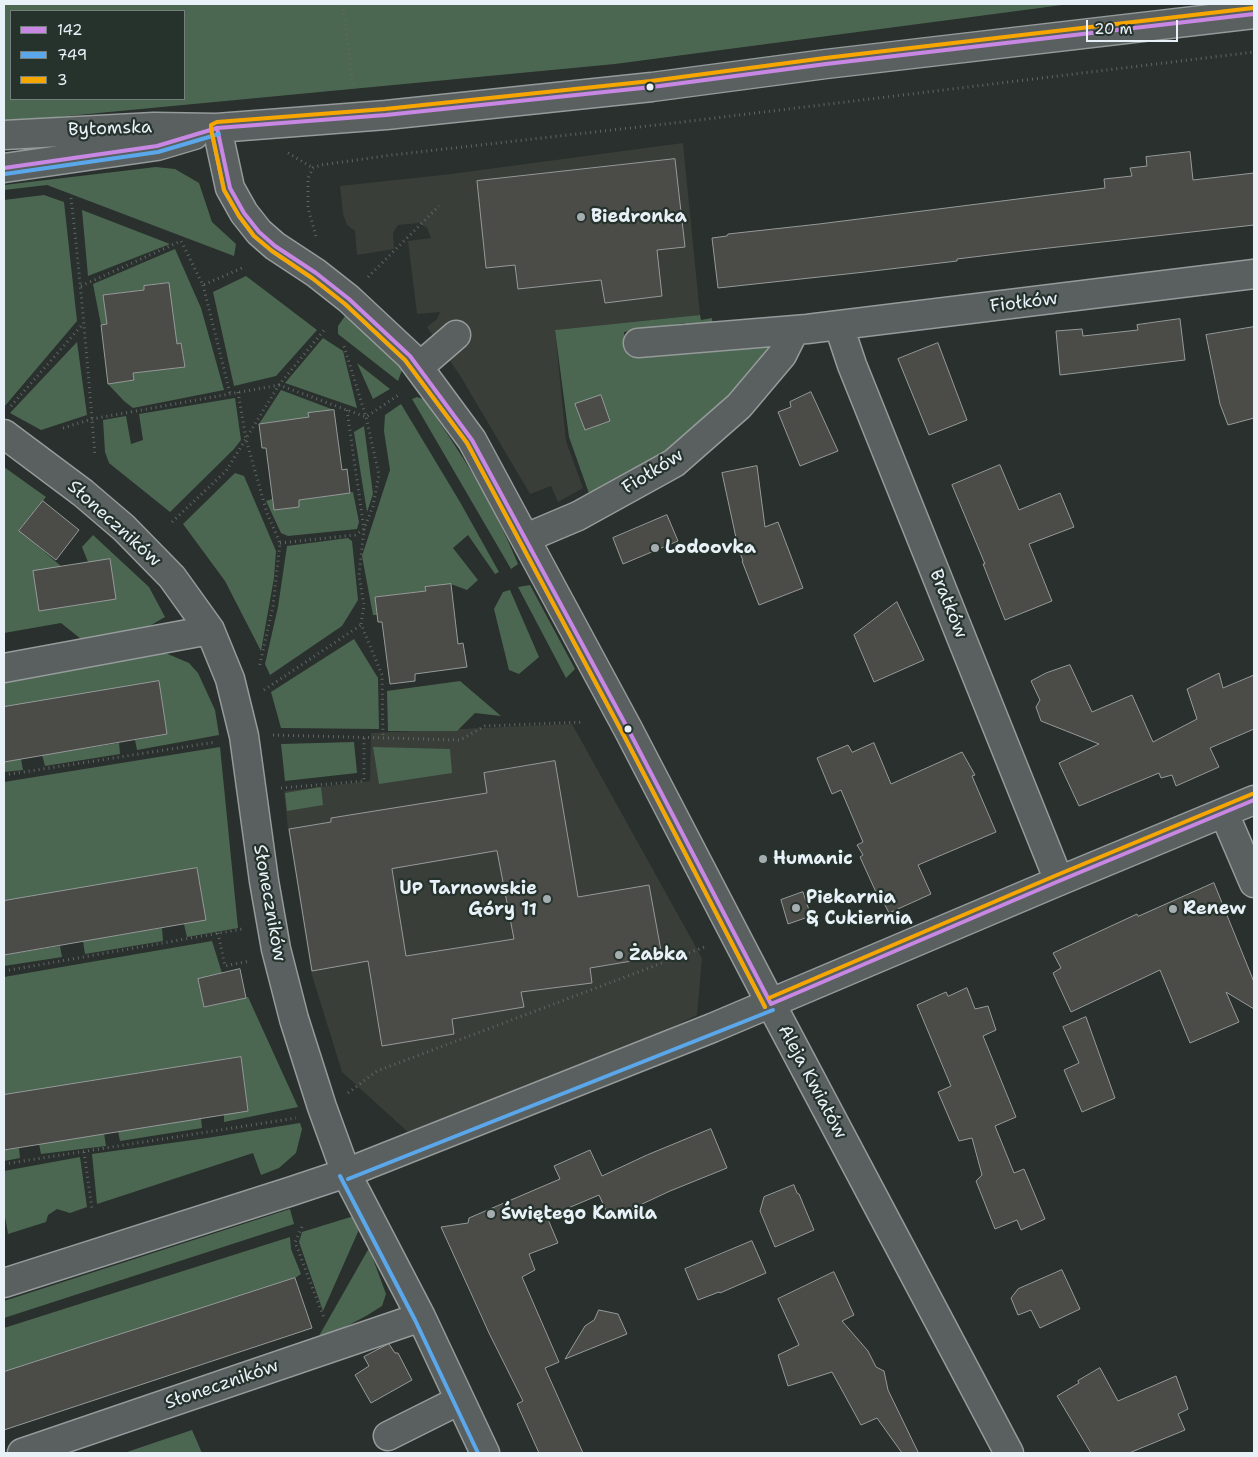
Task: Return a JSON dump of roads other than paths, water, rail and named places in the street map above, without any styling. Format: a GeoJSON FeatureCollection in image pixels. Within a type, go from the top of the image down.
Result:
{"type":"FeatureCollection","features":[{"type":"Feature","properties":{"kind":"street","name":"Bytomska"},"geometry":{"type":"LineString","coordinates":[[4,134],[154,127],[217,128],[386,115],[652,87],[845,62],[1254,14]]}},
{"type":"Feature","properties":{"kind":"street","name":"Bytomska"},"geometry":{"type":"LineString","coordinates":[[4,168],[157,146],[217,128]]}},
{"type":"Feature","properties":{"kind":"street","name":"Aleja Kwiatów"},"geometry":{"type":"LineString","coordinates":[[217,128],[230,188],[244,213],[259,232],[275,246],[316,273],[349,299],[410,356],[472,440],[526,538],[1009,1453]]}},
{"type":"Feature","properties":{"kind":"street","name":"Fiołków"},"geometry":{"type":"LineString","coordinates":[[638,343],[839,326],[1254,274]]}},
{"type":"Feature","properties":{"kind":"street","name":"Bratków"},"geometry":{"type":"LineString","coordinates":[[839,326],[852,365],[1059,881]]}},
{"type":"Feature","properties":{"kind":"street","name":"Fiołków"},"geometry":{"type":"LineString","coordinates":[[526,538],[578,516],[674,462],[739,406],[782,355],[794,331]]}},
{"type":"Feature","properties":{"kind":"street"},"geometry":{"type":"LineString","coordinates":[[419,367],[456,336]]}},
{"type":"Feature","properties":{"kind":"street","name":"Słoneczników"},"geometry":{"type":"LineString","coordinates":[[4,434],[83,493],[124,528],[172,576],[210,630],[230,679],[244,736],[264,881],[276,949],[297,1028],[322,1106],[346,1172],[421,1316],[484,1453]]}},
{"type":"Feature","properties":{"kind":"street"},"geometry":{"type":"LineString","coordinates":[[4,668],[210,630]]}},
{"type":"Feature","properties":{"kind":"street"},"geometry":{"type":"LineString","coordinates":[[4,1283],[292,1192],[346,1172],[771,1004],[1254,800]]}},
{"type":"Feature","properties":{"kind":"street"},"geometry":{"type":"LineString","coordinates":[[1224,813],[1254,883]]}},
{"type":"Feature","properties":{"kind":"street","name":"Słoneczników"},"geometry":{"type":"LineString","coordinates":[[22,1453],[421,1316]]}},
{"type":"Feature","properties":{"kind":"street"},"geometry":{"type":"LineString","coordinates":[[388,1436],[460,1400]]}},
{"type":"Feature","properties":{"kind":"place","name":"Biedronka"},"geometry":{"type":"Point","coordinates":[581,217]}},
{"type":"Feature","properties":{"kind":"place","name":"Lodoovka"},"geometry":{"type":"Point","coordinates":[655,548]}},
{"type":"Feature","properties":{"kind":"place","name":"Humanic"},"geometry":{"type":"Point","coordinates":[763,859]}},
{"type":"Feature","properties":{"kind":"place","name":"UP Tarnowskie Góry 11"},"geometry":{"type":"Point","coordinates":[547,899]}},
{"type":"Feature","properties":{"kind":"place","name":"Piekarnia & Cukiernia"},"geometry":{"type":"Point","coordinates":[796,908]}},
{"type":"Feature","properties":{"kind":"place","name":"Renew"},"geometry":{"type":"Point","coordinates":[1173,909]}},
{"type":"Feature","properties":{"kind":"place","name":"Żabka"},"geometry":{"type":"Point","coordinates":[619,955]}},
{"type":"Feature","properties":{"kind":"place","name":"Świętego Kamila"},"geometry":{"type":"Point","coordinates":[491,1214]}}]}
